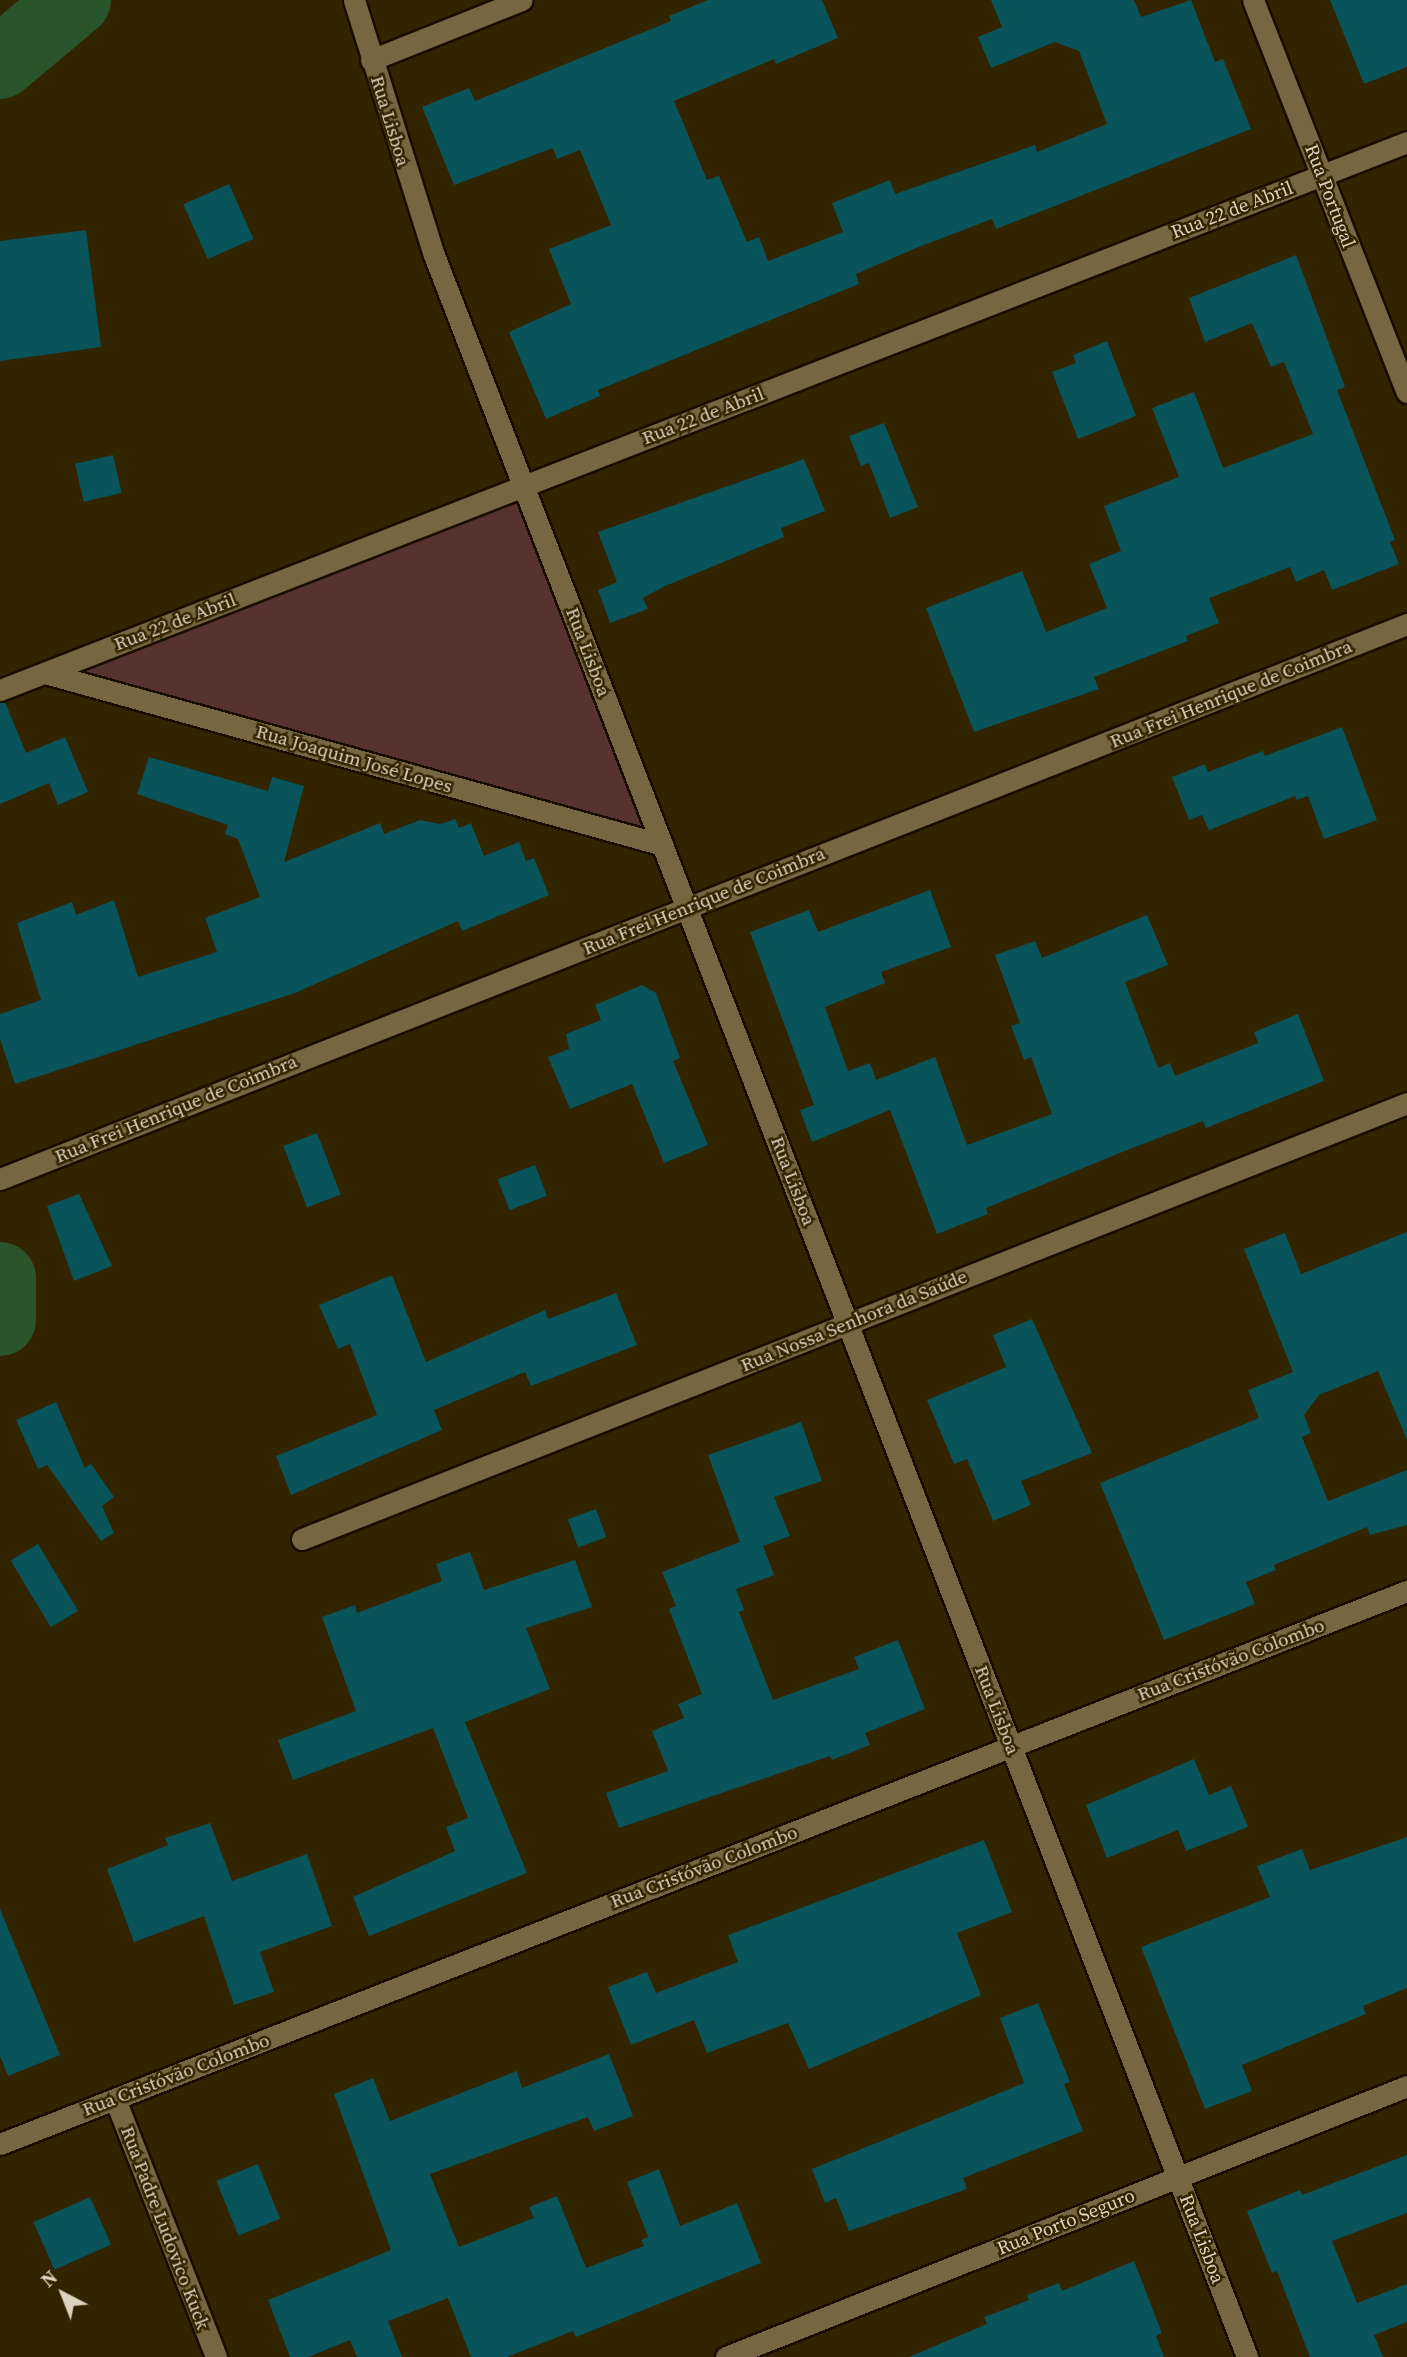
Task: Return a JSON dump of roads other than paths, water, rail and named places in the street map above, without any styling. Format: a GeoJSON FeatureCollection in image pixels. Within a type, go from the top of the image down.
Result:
{"type":"FeatureCollection","features":[{"type":"Feature","properties":{"kind":"street","name":"Rua Lisboa"},"geometry":{"type":"LineString","coordinates":[[354,0],[370,60],[434,254],[1247,2357]]}},
{"type":"Feature","properties":{"kind":"street"},"geometry":{"type":"LineString","coordinates":[[370,60],[522,0]]}},
{"type":"Feature","properties":{"kind":"street","name":"Rua Portugal"},"geometry":{"type":"LineString","coordinates":[[1253,0],[1407,392]]}},
{"type":"Feature","properties":{"kind":"street","name":"Rua 22 de Abril"},"geometry":{"type":"LineString","coordinates":[[0,690],[1407,142]]}},
{"type":"Feature","properties":{"kind":"street","name":"Rua Frei Henrique de Coimbra"},"geometry":{"type":"LineString","coordinates":[[3,1177],[1407,624]]}},
{"type":"Feature","properties":{"kind":"street","name":"Rua Joaquim José Lopes"},"geometry":{"type":"LineString","coordinates":[[44,673],[663,845]]}},
{"type":"Feature","properties":{"kind":"street","name":"Rua Nossa Senhora da Saúde"},"geometry":{"type":"LineString","coordinates":[[302,1539],[1407,1103]]}},
{"type":"Feature","properties":{"kind":"street","name":"Rua Cristóvão Colombo"},"geometry":{"type":"LineString","coordinates":[[0,2144],[1407,1591]]}},
{"type":"Feature","properties":{"kind":"street","name":"Rua Porto Seguro"},"geometry":{"type":"LineString","coordinates":[[726,2357],[748,2353],[1178,2177],[1407,2087]]}},
{"type":"Feature","properties":{"kind":"street","name":"Rua Padre Ludovico Kuck"},"geometry":{"type":"LineString","coordinates":[[115,2099],[216,2357]]}},
{"type":"Feature","properties":{"kind":"waterway"},"geometry":{"type":"LineString","coordinates":[[0,63],[75,0]]}},
{"type":"Feature","properties":{"kind":"waterway"},"geometry":{"type":"LineString","coordinates":[[0,1278],[0,1320]]}}]}
